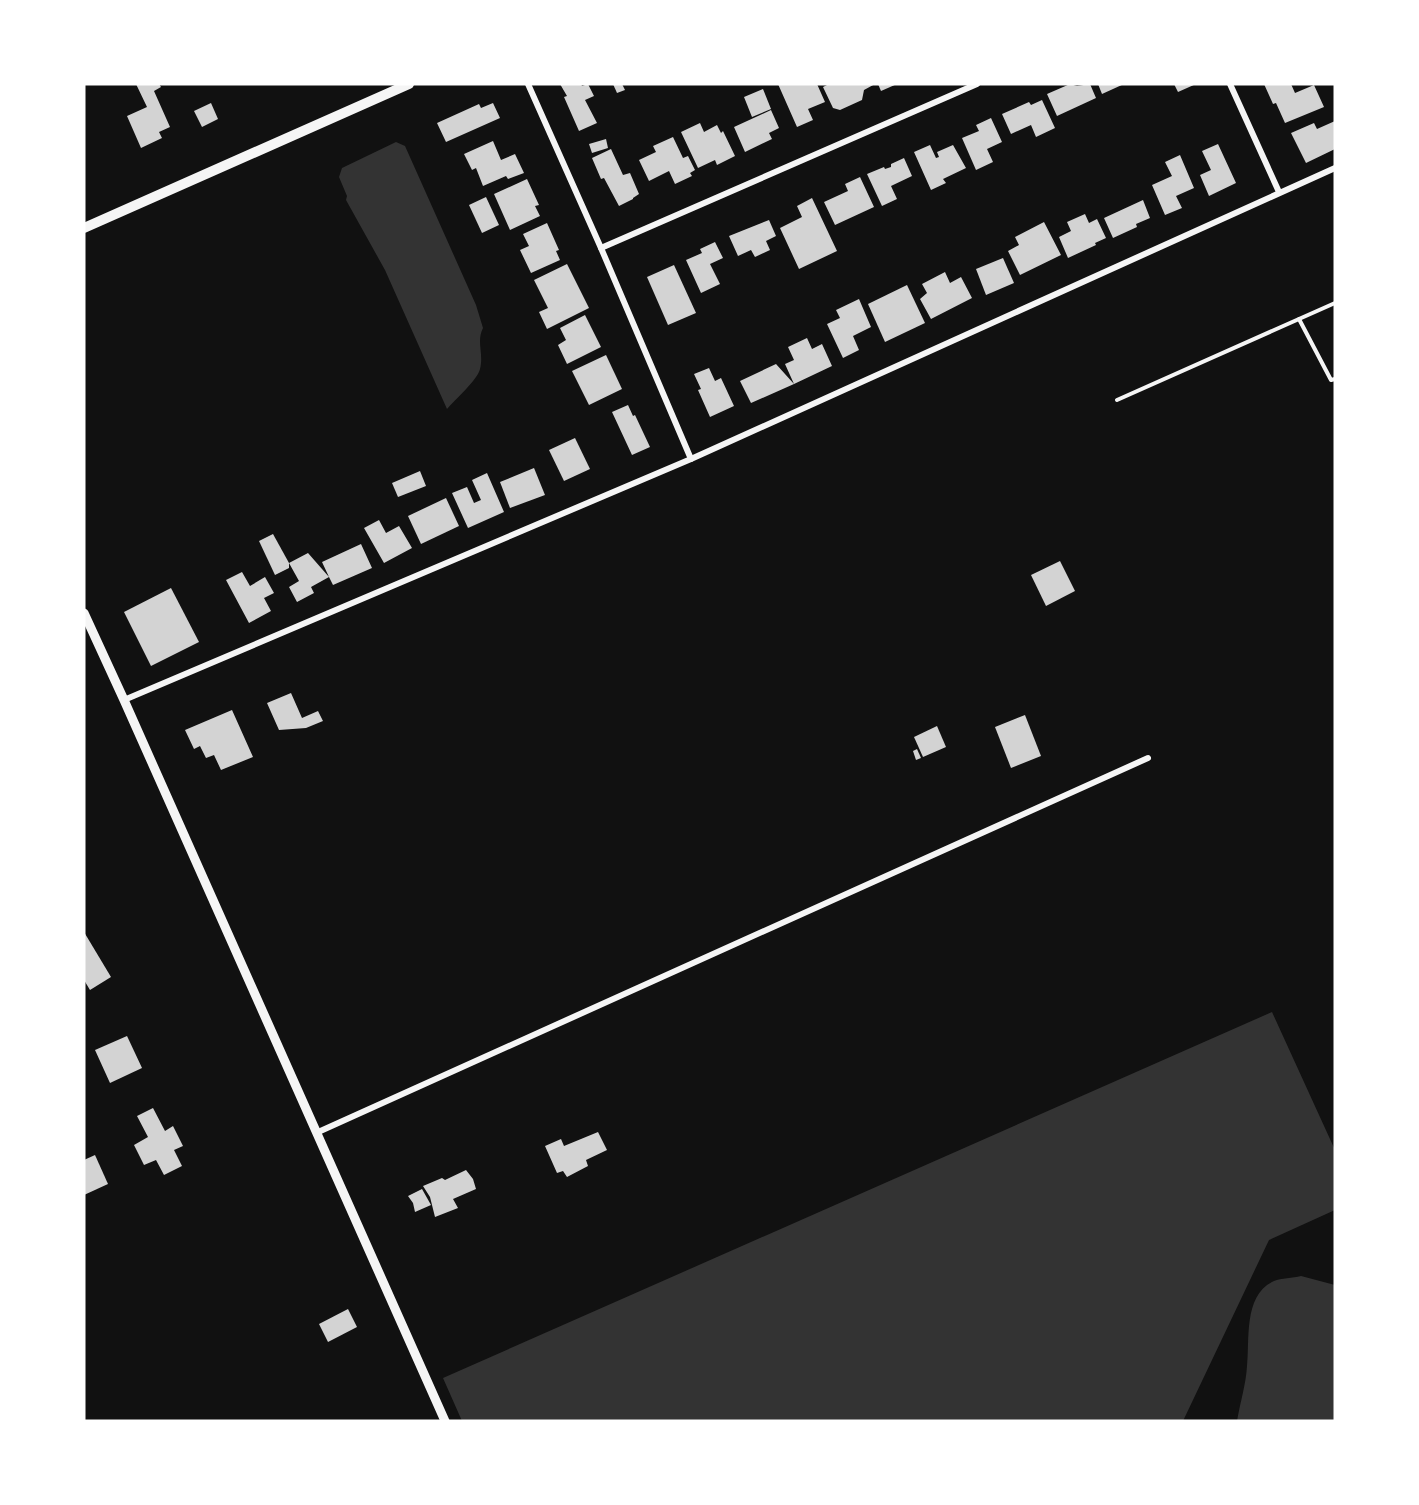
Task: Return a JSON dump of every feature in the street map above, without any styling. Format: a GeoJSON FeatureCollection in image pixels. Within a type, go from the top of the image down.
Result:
{"type":"FeatureCollection","features":[{"type":"Feature","properties":{"kind":"main road"},"geometry":{"type":"LineString","coordinates":[[84,228],[409,84]]}},
{"type":"Feature","properties":{"kind":"street"},"geometry":{"type":"LineString","coordinates":[[528,84],[692,459]]}},
{"type":"Feature","properties":{"kind":"street"},"geometry":{"type":"LineString","coordinates":[[601,248],[977,84]]}},
{"type":"Feature","properties":{"kind":"street"},"geometry":{"type":"LineString","coordinates":[[1230,84],[1279,192]]}},
{"type":"Feature","properties":{"kind":"street"},"geometry":{"type":"LineString","coordinates":[[124,700],[692,459],[1335,168]]}},
{"type":"Feature","properties":{"kind":"street"},"geometry":{"type":"LineString","coordinates":[[84,614],[445,1421]]}},
{"type":"Feature","properties":{"kind":"street"},"geometry":{"type":"LineString","coordinates":[[316,1133],[1148,758]]}},
{"type":"Feature","properties":{"kind":"lane"},"geometry":{"type":"LineString","coordinates":[[1117,400],[1335,303]]}},
{"type":"Feature","properties":{"kind":"lane"},"geometry":{"type":"LineString","coordinates":[[1299,319],[1331,380],[1335,379]]}},
{"type":"Feature","properties":{"kind":"shaded area"},"geometry":{"type":"Polygon","coordinates":[[[396,142],[405,146],[476,305],[483,328],[480,338],[480,369],[471,384],[447,409],[385,270],[346,200],[347,196],[339,177],[342,168],[396,142]]]}},
{"type":"Feature","properties":{"kind":"shaded area"},"geometry":{"type":"Polygon","coordinates":[[[1272,1012],[1335,1150],[1335,1210],[1269,1240],[1183,1421],[462,1421],[443,1378],[1272,1012]]]}},
{"type":"Feature","properties":{"kind":"shaded area"},"geometry":{"type":"Polygon","coordinates":[[[1301,1276],[1335,1285],[1335,1421],[1237,1421],[1246,1373],[1250,1319],[1257,1296],[1274,1281],[1301,1276]]]}},
{"type":"Feature","properties":{"kind":"building"},"geometry":{"type":"Polygon","coordinates":[[[136,84],[159,84],[161,87],[154,91],[170,127],[159,132],[162,138],[141,148],[127,116],[147,107],[136,84]]]}},
{"type":"Feature","properties":{"kind":"building"},"geometry":{"type":"Polygon","coordinates":[[[560,84],[581,84],[582,86],[588,84],[594,96],[585,100],[597,123],[579,131],[564,97],[567,96],[560,84]]]}},
{"type":"Feature","properties":{"kind":"building"},"geometry":{"type":"Polygon","coordinates":[[[613,84],[622,84],[625,90],[617,93],[613,84]]]}},
{"type":"Feature","properties":{"kind":"building"},"geometry":{"type":"Polygon","coordinates":[[[778,84],[817,84],[825,102],[808,109],[813,120],[797,127],[778,84]]]}},
{"type":"Feature","properties":{"kind":"building"},"geometry":{"type":"Polygon","coordinates":[[[829,84],[875,84],[864,90],[862,100],[840,110],[833,108],[823,87],[829,84]]]}},
{"type":"Feature","properties":{"kind":"building"},"geometry":{"type":"Polygon","coordinates":[[[878,84],[897,84],[881,91],[878,84]]]}},
{"type":"Feature","properties":{"kind":"building"},"geometry":{"type":"Polygon","coordinates":[[[1070,84],[1077,86],[1090,84],[1096,98],[1057,116],[1047,94],[1070,84]]]}},
{"type":"Feature","properties":{"kind":"building"},"geometry":{"type":"Polygon","coordinates":[[[1098,84],[1124,84],[1102,94],[1098,84]]]}},
{"type":"Feature","properties":{"kind":"building"},"geometry":{"type":"Polygon","coordinates":[[[1174,84],[1196,84],[1178,92],[1174,84]]]}},
{"type":"Feature","properties":{"kind":"building"},"geometry":{"type":"Polygon","coordinates":[[[1264,84],[1291,84],[1295,93],[1314,85],[1324,107],[1285,123],[1264,84]]]}},
{"type":"Feature","properties":{"kind":"building"},"geometry":{"type":"Polygon","coordinates":[[[763,89],[771,109],[752,117],[744,97],[763,89]]]}},
{"type":"Feature","properties":{"kind":"building"},"geometry":{"type":"Polygon","coordinates":[[[1042,100],[1055,128],[1036,137],[1031,125],[1011,134],[1002,114],[1029,102],[1031,105],[1042,100]]]}},
{"type":"Feature","properties":{"kind":"building"},"geometry":{"type":"Polygon","coordinates":[[[211,103],[218,119],[202,127],[194,111],[211,103]]]}},
{"type":"Feature","properties":{"kind":"building"},"geometry":{"type":"Polygon","coordinates":[[[493,103],[500,118],[446,142],[437,123],[479,104],[481,108],[493,103]]]}},
{"type":"Feature","properties":{"kind":"building"},"geometry":{"type":"Polygon","coordinates":[[[771,110],[779,128],[769,133],[772,139],[745,152],[734,127],[771,110]]]}},
{"type":"Feature","properties":{"kind":"building"},"geometry":{"type":"Polygon","coordinates":[[[991,118],[1002,142],[987,149],[993,162],[976,170],[962,138],[979,131],[976,125],[991,118]]]}},
{"type":"Feature","properties":{"kind":"building"},"geometry":{"type":"Polygon","coordinates":[[[1335,121],[1335,149],[1306,163],[1291,133],[1314,123],[1317,129],[1335,121]]]}},
{"type":"Feature","properties":{"kind":"building"},"geometry":{"type":"Polygon","coordinates":[[[700,123],[704,132],[717,125],[721,133],[723,131],[735,156],[717,165],[715,160],[698,168],[681,132],[700,123]]]}},
{"type":"Feature","properties":{"kind":"building"},"geometry":{"type":"Polygon","coordinates":[[[673,137],[683,158],[688,156],[695,170],[690,173],[692,176],[675,184],[669,171],[649,181],[639,160],[656,152],[653,146],[673,137]]]}},
{"type":"Feature","properties":{"kind":"building"},"geometry":{"type":"Polygon","coordinates":[[[606,139],[608,148],[592,153],[589,144],[606,139]]]}},
{"type":"Feature","properties":{"kind":"building"},"geometry":{"type":"Polygon","coordinates":[[[493,141],[501,160],[515,154],[524,173],[508,179],[506,176],[483,186],[476,168],[472,170],[464,154],[493,141]]]}},
{"type":"Feature","properties":{"kind":"building"},"geometry":{"type":"Polygon","coordinates":[[[1218,144],[1236,183],[1209,196],[1200,175],[1211,170],[1202,151],[1218,144]]]}},
{"type":"Feature","properties":{"kind":"building"},"geometry":{"type":"Polygon","coordinates":[[[930,145],[936,158],[939,157],[937,152],[953,145],[966,168],[943,179],[946,183],[931,190],[914,152],[930,145]]]}},
{"type":"Feature","properties":{"kind":"building"},"geometry":{"type":"Polygon","coordinates":[[[611,149],[623,175],[630,173],[639,194],[619,206],[604,178],[601,179],[592,158],[611,149]]]}},
{"type":"Feature","properties":{"kind":"building"},"geometry":{"type":"Polygon","coordinates":[[[1180,155],[1194,188],[1176,196],[1182,208],[1165,215],[1152,185],[1172,176],[1165,162],[1180,155]]]}},
{"type":"Feature","properties":{"kind":"building"},"geometry":{"type":"Polygon","coordinates":[[[904,158],[912,176],[891,186],[897,199],[882,206],[867,174],[884,167],[885,169],[891,167],[891,164],[904,158]]]}},
{"type":"Feature","properties":{"kind":"building"},"geometry":{"type":"Polygon","coordinates":[[[860,177],[874,207],[835,225],[824,202],[848,191],[845,184],[860,177]]]}},
{"type":"Feature","properties":{"kind":"building"},"geometry":{"type":"Polygon","coordinates":[[[527,179],[539,205],[535,206],[540,216],[510,230],[494,194],[527,179]]]}},
{"type":"Feature","properties":{"kind":"building"},"geometry":{"type":"Polygon","coordinates":[[[486,197],[499,225],[482,233],[469,205],[486,197]]]}},
{"type":"Feature","properties":{"kind":"building"},"geometry":{"type":"Polygon","coordinates":[[[812,198],[837,251],[799,269],[780,228],[802,217],[797,206],[812,198]]]}},
{"type":"Feature","properties":{"kind":"building"},"geometry":{"type":"Polygon","coordinates":[[[1143,200],[1150,218],[1113,238],[1104,218],[1143,200]]]}},
{"type":"Feature","properties":{"kind":"building"},"geometry":{"type":"Polygon","coordinates":[[[1085,214],[1089,223],[1097,219],[1106,238],[1068,258],[1059,237],[1071,231],[1067,222],[1085,214]]]}},
{"type":"Feature","properties":{"kind":"building"},"geometry":{"type":"Polygon","coordinates":[[[769,220],[776,236],[766,241],[770,250],[755,257],[751,250],[738,256],[729,236],[769,220]]]}},
{"type":"Feature","properties":{"kind":"building"},"geometry":{"type":"Polygon","coordinates":[[[1044,222],[1061,255],[1020,275],[1008,251],[1019,245],[1015,237],[1044,222]]]}},
{"type":"Feature","properties":{"kind":"building"},"geometry":{"type":"Polygon","coordinates":[[[547,223],[559,250],[556,251],[560,260],[531,273],[520,250],[529,246],[523,234],[547,223]]]}},
{"type":"Feature","properties":{"kind":"building"},"geometry":{"type":"Polygon","coordinates":[[[715,242],[723,258],[710,264],[720,284],[701,293],[686,260],[702,253],[700,249],[715,242]]]}},
{"type":"Feature","properties":{"kind":"building"},"geometry":{"type":"Polygon","coordinates":[[[1003,258],[1014,283],[986,295],[976,269],[1003,258]]]}},
{"type":"Feature","properties":{"kind":"building"},"geometry":{"type":"Polygon","coordinates":[[[567,264],[589,308],[547,329],[539,312],[548,308],[534,280],[567,264]]]}},
{"type":"Feature","properties":{"kind":"building"},"geometry":{"type":"Polygon","coordinates":[[[674,265],[696,313],[668,325],[647,277],[674,265]]]}},
{"type":"Feature","properties":{"kind":"building"},"geometry":{"type":"Polygon","coordinates":[[[945,272],[950,283],[961,277],[972,298],[931,319],[920,299],[927,293],[922,284],[945,272]]]}},
{"type":"Feature","properties":{"kind":"building"},"geometry":{"type":"Polygon","coordinates":[[[907,285],[925,323],[885,342],[868,304],[907,285]]]}},
{"type":"Feature","properties":{"kind":"building"},"geometry":{"type":"Polygon","coordinates":[[[859,299],[871,327],[853,336],[859,350],[843,358],[827,324],[840,318],[836,310],[859,299]]]}},
{"type":"Feature","properties":{"kind":"building"},"geometry":{"type":"Polygon","coordinates":[[[585,315],[601,347],[567,364],[558,345],[566,340],[560,328],[585,315]]]}},
{"type":"Feature","properties":{"kind":"building"},"geometry":{"type":"Polygon","coordinates":[[[807,338],[812,349],[822,344],[832,366],[794,384],[785,364],[794,360],[788,347],[807,338]]]}},
{"type":"Feature","properties":{"kind":"building"},"geometry":{"type":"Polygon","coordinates":[[[606,355],[622,389],[589,405],[572,371],[606,355]]]}},
{"type":"Feature","properties":{"kind":"building"},"geometry":{"type":"Polygon","coordinates":[[[776,364],[794,384],[751,403],[740,381],[776,364]]]}},
{"type":"Feature","properties":{"kind":"building"},"geometry":{"type":"Polygon","coordinates":[[[709,368],[715,381],[721,378],[734,406],[710,417],[698,390],[701,389],[694,374],[709,368]]]}},
{"type":"Feature","properties":{"kind":"building"},"geometry":{"type":"Polygon","coordinates":[[[628,405],[650,447],[632,455],[612,412],[628,405]]]}},
{"type":"Feature","properties":{"kind":"building"},"geometry":{"type":"Polygon","coordinates":[[[575,438],[590,469],[564,481],[549,450],[575,438]]]}},
{"type":"Feature","properties":{"kind":"building"},"geometry":{"type":"Polygon","coordinates":[[[534,468],[545,495],[510,508],[500,482],[534,468]]]}},
{"type":"Feature","properties":{"kind":"building"},"geometry":{"type":"Polygon","coordinates":[[[420,471],[426,486],[398,497],[392,483],[420,471]]]}},
{"type":"Feature","properties":{"kind":"building"},"geometry":{"type":"Polygon","coordinates":[[[487,473],[504,512],[468,528],[452,493],[467,487],[474,503],[481,500],[472,480],[487,473]]]}},
{"type":"Feature","properties":{"kind":"building"},"geometry":{"type":"Polygon","coordinates":[[[446,498],[459,526],[421,544],[408,516],[446,498]]]}},
{"type":"Feature","properties":{"kind":"building"},"geometry":{"type":"Polygon","coordinates":[[[379,520],[386,533],[399,526],[412,548],[384,563],[364,528],[379,520]]]}},
{"type":"Feature","properties":{"kind":"building"},"geometry":{"type":"Polygon","coordinates":[[[273,534],[289,563],[289,568],[275,575],[259,541],[273,534]]]}},
{"type":"Feature","properties":{"kind":"building"},"geometry":{"type":"Polygon","coordinates":[[[361,544],[372,568],[333,585],[322,562],[361,544]]]}},
{"type":"Feature","properties":{"kind":"building"},"geometry":{"type":"Polygon","coordinates":[[[308,553],[329,577],[311,587],[314,593],[297,602],[289,587],[299,581],[289,563],[308,553]]]}},
{"type":"Feature","properties":{"kind":"building"},"geometry":{"type":"Polygon","coordinates":[[[1060,561],[1075,591],[1046,606],[1031,575],[1060,561]]]}},
{"type":"Feature","properties":{"kind":"building"},"geometry":{"type":"Polygon","coordinates":[[[242,572],[250,586],[265,577],[274,593],[264,598],[271,611],[249,623],[226,580],[242,572]]]}},
{"type":"Feature","properties":{"kind":"building"},"geometry":{"type":"Polygon","coordinates":[[[171,588],[199,642],[151,666],[124,612],[171,588]]]}},
{"type":"Feature","properties":{"kind":"building"},"geometry":{"type":"Polygon","coordinates":[[[291,693],[302,718],[318,711],[323,721],[306,728],[279,730],[267,703],[291,693]]]}},
{"type":"Feature","properties":{"kind":"building"},"geometry":{"type":"Polygon","coordinates":[[[232,710],[253,757],[221,770],[214,755],[206,758],[200,746],[194,749],[185,730],[232,710]]]}},
{"type":"Feature","properties":{"kind":"building"},"geometry":{"type":"Polygon","coordinates":[[[1025,715],[1041,756],[1011,768],[995,727],[1025,715]]]}},
{"type":"Feature","properties":{"kind":"building"},"geometry":{"type":"Polygon","coordinates":[[[937,726],[946,747],[923,757],[914,737],[937,726]]]}},
{"type":"Feature","properties":{"kind":"building"},"geometry":{"type":"Polygon","coordinates":[[[917,749],[921,758],[916,760],[913,751],[917,749]]]}},
{"type":"Feature","properties":{"kind":"building"},"geometry":{"type":"Polygon","coordinates":[[[84,932],[111,977],[90,990],[84,980],[84,932]]]}},
{"type":"Feature","properties":{"kind":"building"},"geometry":{"type":"Polygon","coordinates":[[[127,1036],[142,1068],[110,1083],[95,1050],[127,1036]]]}},
{"type":"Feature","properties":{"kind":"building"},"geometry":{"type":"Polygon","coordinates":[[[153,1108],[165,1131],[173,1126],[183,1146],[174,1150],[182,1166],[164,1175],[156,1160],[144,1165],[134,1145],[148,1137],[137,1116],[153,1108]]]}},
{"type":"Feature","properties":{"kind":"building"},"geometry":{"type":"Polygon","coordinates":[[[598,1132],[607,1150],[586,1160],[588,1166],[567,1177],[563,1171],[557,1173],[545,1146],[561,1139],[564,1146],[598,1132]]]}},
{"type":"Feature","properties":{"kind":"building"},"geometry":{"type":"Polygon","coordinates":[[[95,1155],[108,1184],[84,1195],[84,1160],[95,1155]]]}},
{"type":"Feature","properties":{"kind":"building"},"geometry":{"type":"Polygon","coordinates":[[[466,1170],[473,1179],[476,1189],[453,1199],[458,1208],[435,1217],[430,1197],[423,1186],[442,1178],[445,1180],[466,1170]]]}},
{"type":"Feature","properties":{"kind":"building"},"geometry":{"type":"Polygon","coordinates":[[[422,1189],[431,1205],[415,1212],[408,1196],[422,1189]]]}},
{"type":"Feature","properties":{"kind":"building"},"geometry":{"type":"Polygon","coordinates":[[[348,1309],[357,1327],[328,1342],[319,1324],[348,1309]]]}}]}
